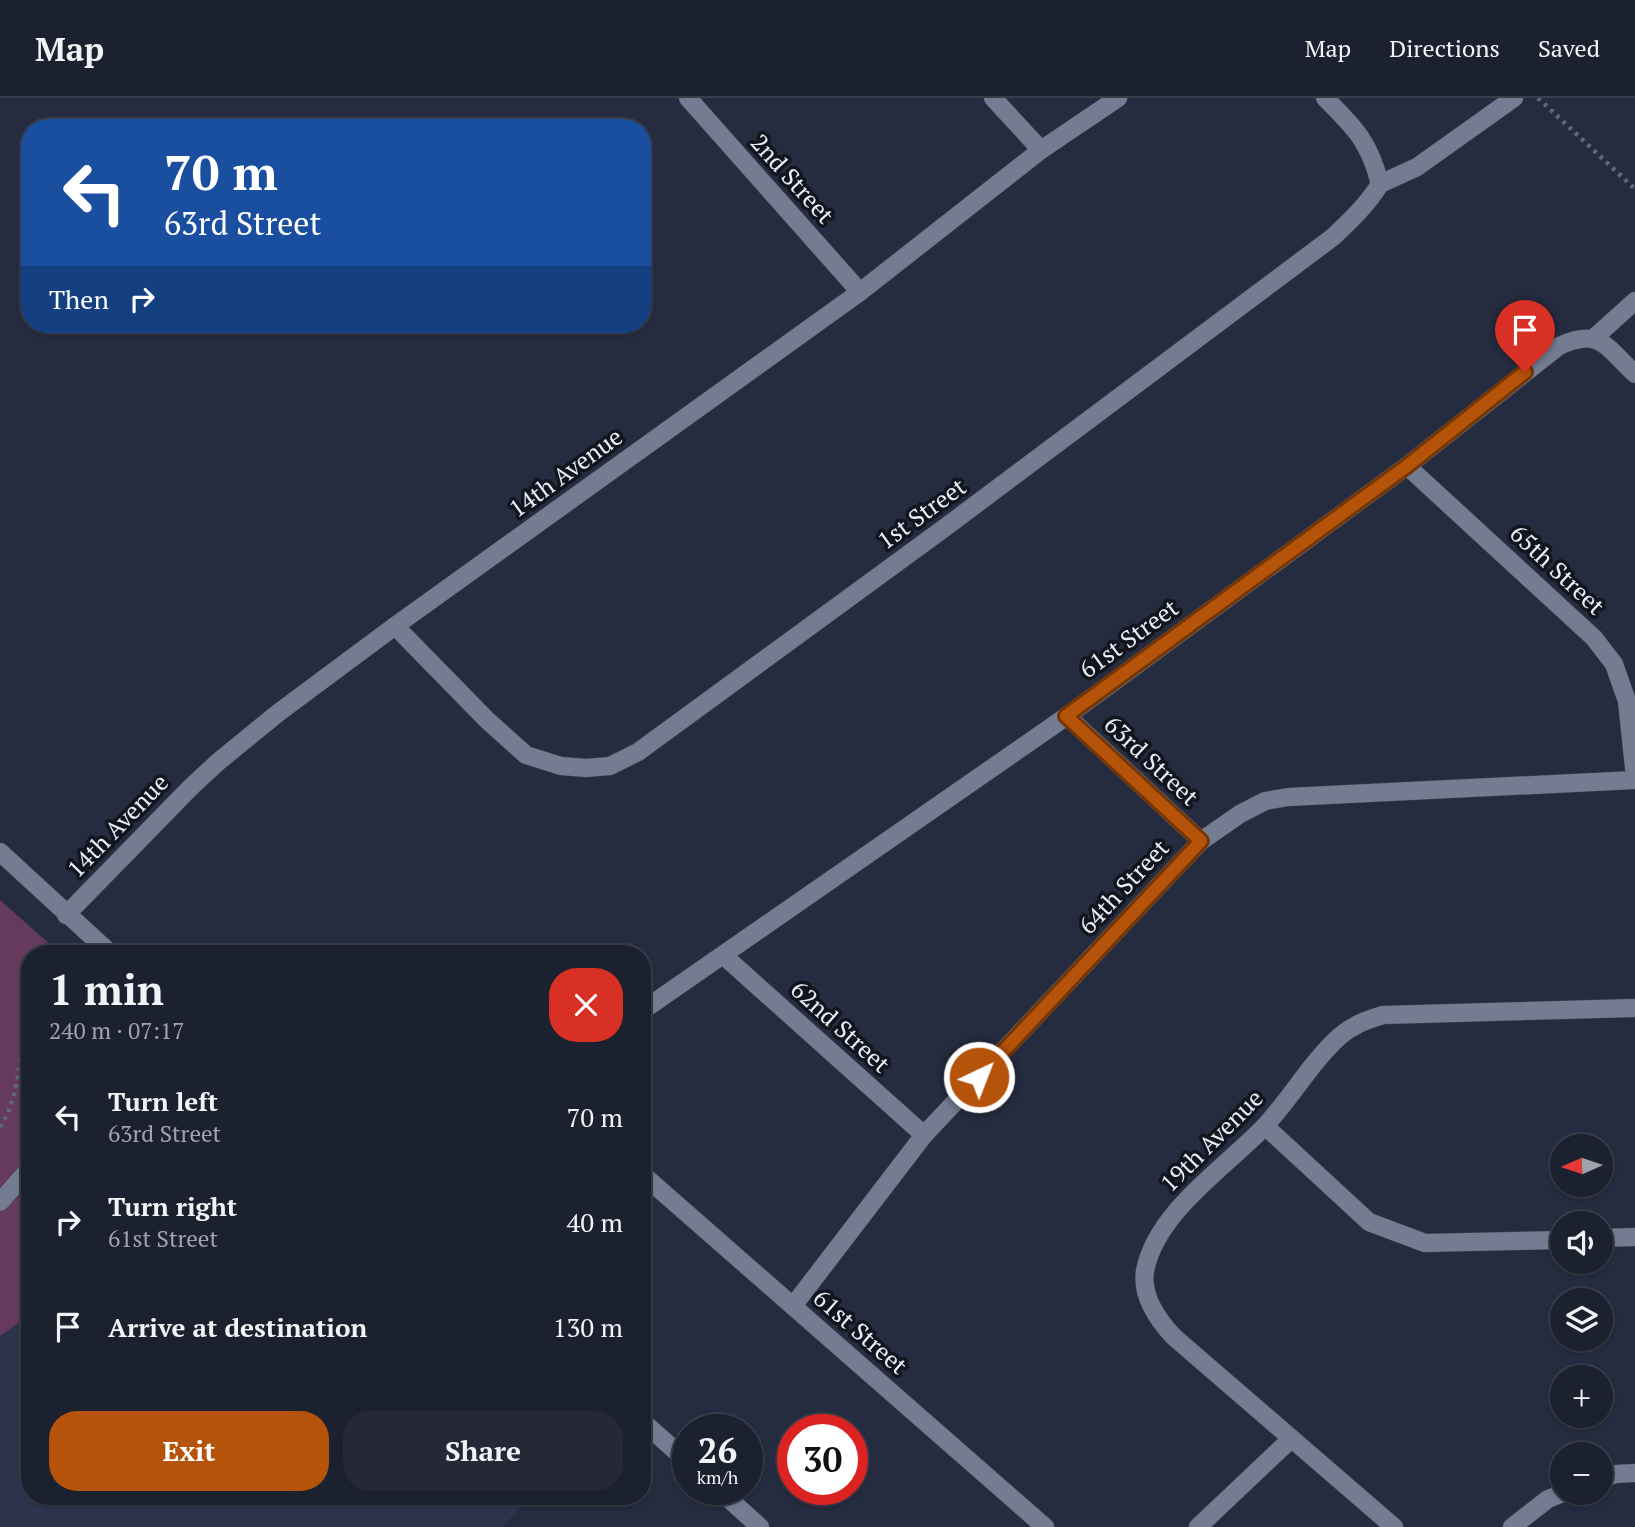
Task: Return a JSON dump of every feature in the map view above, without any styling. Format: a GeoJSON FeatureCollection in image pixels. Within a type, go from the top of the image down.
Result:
{"type":"FeatureCollection","features":[{"type":"Feature","properties":{"kind":"street","name":"2nd Street"},"geometry":{"type":"LineString","coordinates":[[688,98],[860,292]]}},
{"type":"Feature","properties":{"kind":"street"},"geometry":{"type":"LineString","coordinates":[[993,98],[1041,150]]}},
{"type":"Feature","properties":{"kind":"street","name":"14th Avenue"},"geometry":{"type":"LineString","coordinates":[[66,915],[218,762],[278,713],[860,292],[1041,150],[1118,98]]}},
{"type":"Feature","properties":{"kind":"street"},"geometry":{"type":"LineString","coordinates":[[1325,98],[1360,133],[1374,158],[1380,184],[1417,167],[1514,98]]}},
{"type":"Feature","properties":{"kind":"street","name":"1st Street"},"geometry":{"type":"LineString","coordinates":[[395,626],[487,720],[526,755],[561,766],[586,768],[610,765],[638,752],[808,628],[1322,245],[1357,215],[1380,184]]}},
{"type":"Feature","properties":{"kind":"street"},"geometry":{"type":"LineString","coordinates":[[1635,301],[1595,337],[1635,374]]}},
{"type":"Feature","properties":{"kind":"street","name":"61st Street"},"geometry":{"type":"LineString","coordinates":[[651,1005],[1066,716],[1407,466],[1559,345],[1582,337],[1595,337]]}},
{"type":"Feature","properties":{"kind":"street","name":"65th Street"},"geometry":{"type":"LineString","coordinates":[[1407,466],[1594,638],[1614,664],[1627,701],[1635,779]]}},
{"type":"Feature","properties":{"kind":"street","name":"63rd Street"},"geometry":{"type":"LineString","coordinates":[[1066,716],[1201,841]]}},
{"type":"Feature","properties":{"kind":"street","name":"64th Street"},"geometry":{"type":"LineString","coordinates":[[793,1306],[924,1135],[1201,841],[1240,814],[1265,801],[1288,797],[1635,779]]}},
{"type":"Feature","properties":{"kind":"street"},"geometry":{"type":"LineString","coordinates":[[0,852],[66,915],[91,945]]}},
{"type":"Feature","properties":{"kind":"street","name":"62nd Street"},"geometry":{"type":"LineString","coordinates":[[724,956],[924,1135]]}},
{"type":"Feature","properties":{"kind":"street","name":"19th Avenue"},"geometry":{"type":"LineString","coordinates":[[1394,1527],[1174,1337],[1158,1319],[1147,1296],[1145,1273],[1153,1248],[1178,1208],[1265,1126],[1339,1037],[1359,1022],[1383,1015],[1635,1008]]}},
{"type":"Feature","properties":{"kind":"street"},"geometry":{"type":"LineString","coordinates":[[1265,1126],[1368,1222],[1425,1243],[1550,1240]]}},
{"type":"Feature","properties":{"kind":"street"},"geometry":{"type":"LineString","coordinates":[[0,1202],[21,1178]]}},
{"type":"Feature","properties":{"kind":"street","name":"61st Street"},"geometry":{"type":"LineString","coordinates":[[651,1182],[1045,1527]]}},
{"type":"Feature","properties":{"kind":"street"},"geometry":{"type":"LineString","coordinates":[[1613,1238],[1635,1237]]}},
{"type":"Feature","properties":{"kind":"street"},"geometry":{"type":"LineString","coordinates":[[651,1429],[672,1448]]}},
{"type":"Feature","properties":{"kind":"street"},"geometry":{"type":"LineString","coordinates":[[1198,1527],[1291,1439]]}},
{"type":"Feature","properties":{"kind":"street"},"geometry":{"type":"LineString","coordinates":[[1613,1475],[1635,1473]]}},
{"type":"Feature","properties":{"kind":"street"},"geometry":{"type":"LineString","coordinates":[[1512,1527],[1550,1498]]}},
{"type":"Feature","properties":{"kind":"street"},"geometry":{"type":"LineString","coordinates":[[736,1505],[760,1527]]}},
{"type":"Feature","properties":{"kind":"path"},"geometry":{"type":"LineString","coordinates":[[1538,98],[1635,189]]}},
{"type":"Feature","properties":{"kind":"path"},"geometry":{"type":"LineString","coordinates":[[0,1127],[10,1111],[21,1055]]}},
{"type":"Feature","properties":{"kind":"shaded area"},"geometry":{"type":"Polygon","coordinates":[[[0,900],[51,945],[21,945],[21,1321],[0,1336],[0,900]]]}},
{"type":"Feature","properties":{"kind":"shaded area"},"geometry":{"type":"Polygon","coordinates":[[[21,1321],[21,1505],[523,1505],[503,1527],[0,1527],[0,1336],[21,1321]]]}},
{"type":"Feature","properties":{"kind":"route"},"geometry":{"type":"LineString","coordinates":[[979,1077],[1201,841],[1066,716],[1407,466],[1525,372]]}}]}
